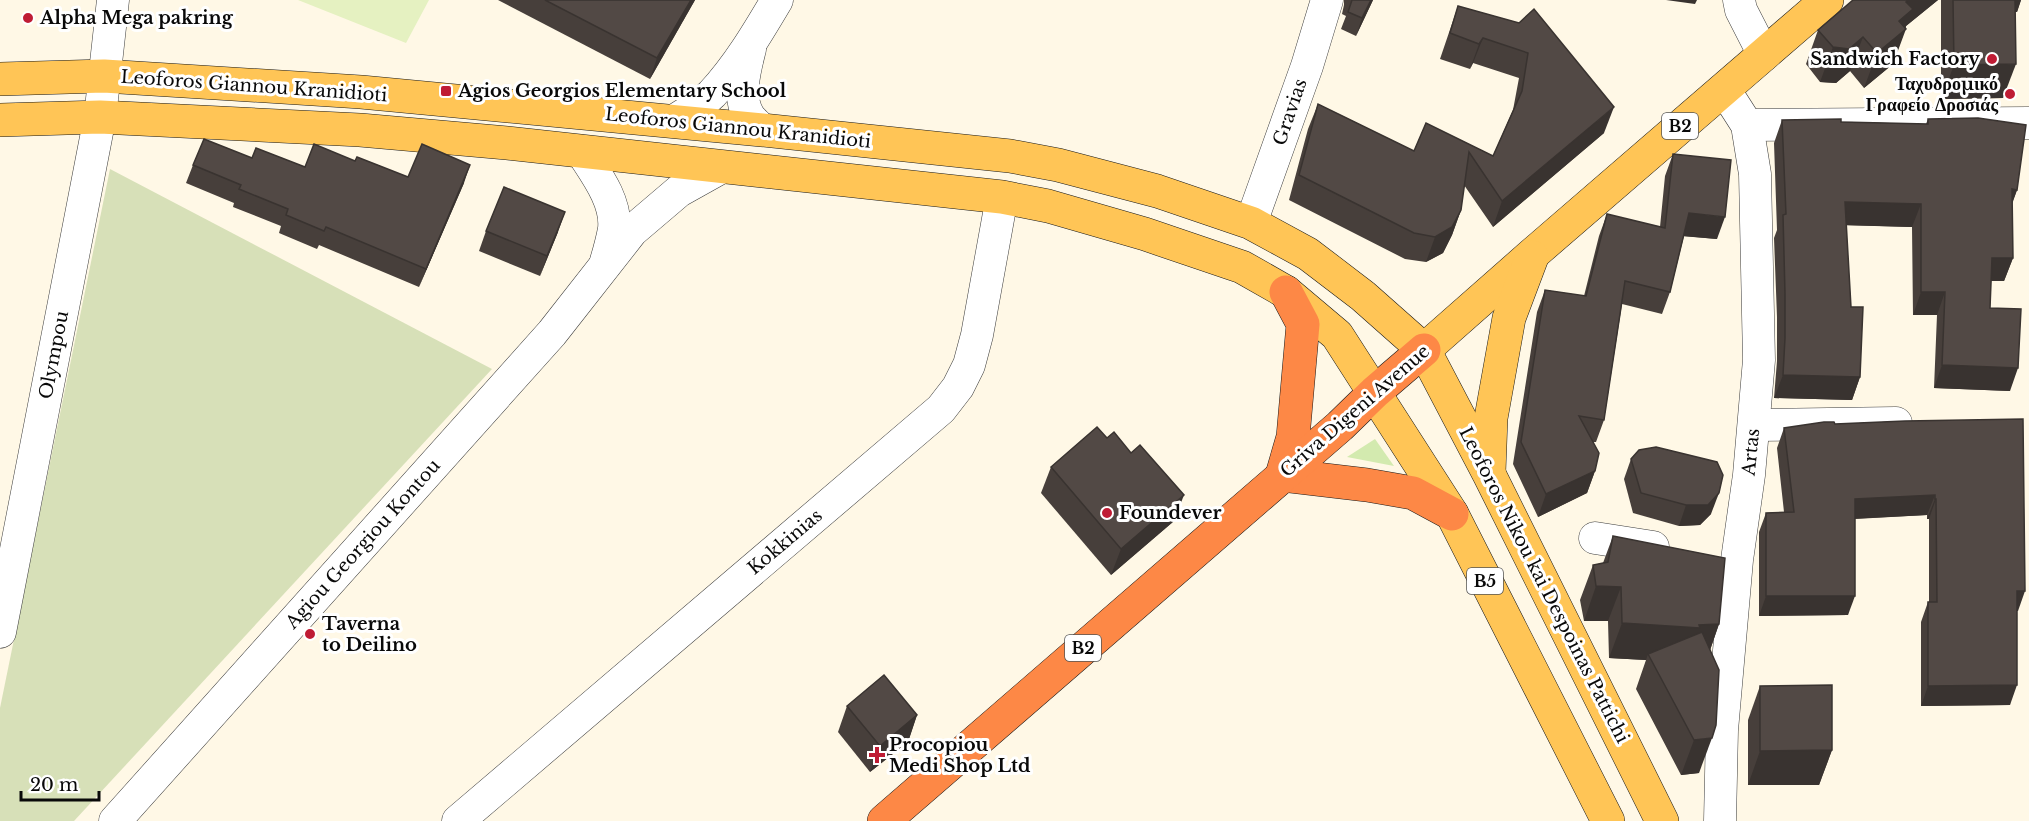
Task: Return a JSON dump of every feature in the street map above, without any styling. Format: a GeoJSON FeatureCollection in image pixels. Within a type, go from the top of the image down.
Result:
{"type":"FeatureCollection","features":[{"type":"Feature","properties":{"kind":"highway"},"geometry":{"type":"LineString","coordinates":[[1286,292],[1303,324],[1293,437],[1282,475],[1413,493],[1452,514]]}},
{"type":"Feature","properties":{"kind":"highway","name":"Griva Digeni Avenue"},"geometry":{"type":"LineString","coordinates":[[884,821],[1424,351]]}},
{"type":"Feature","properties":{"kind":"main road","name":"Griva Digeni Avenue"},"geometry":{"type":"LineString","coordinates":[[1424,351],[1827,0]]}},
{"type":"Feature","properties":{"kind":"main road","name":"Leoforos Giannou Kranidioti"},"geometry":{"type":"LineString","coordinates":[[0,79],[104,76],[361,92],[762,130],[1010,156],[1058,165],[1156,191],[1251,224],[1308,254],[1363,296],[1424,351]]}},
{"type":"Feature","properties":{"kind":"main road","name":"Leoforos Giannou Kranidioti"},"geometry":{"type":"LineString","coordinates":[[0,120],[100,117],[360,130],[507,143],[1002,196],[1048,206],[1145,234],[1242,267],[1286,292],[1337,335],[1375,392]]}},
{"type":"Feature","properties":{"kind":"main road"},"geometry":{"type":"LineString","coordinates":[[1489,474],[1491,418],[1509,318],[1534,253]]}},
{"type":"Feature","properties":{"kind":"main road","name":"Leoforos Nikou kai Despoinas Pattichi"},"geometry":{"type":"LineString","coordinates":[[1424,351],[1489,474],[1662,821]]}},
{"type":"Feature","properties":{"kind":"main road","name":"B5"},"geometry":{"type":"LineString","coordinates":[[1375,392],[1452,514],[1608,821]]}},
{"type":"Feature","properties":{"kind":"street","name":"Olympou"},"geometry":{"type":"LineString","coordinates":[[0,632],[5,579],[100,117],[113,0]]}},
{"type":"Feature","properties":{"kind":"street"},"geometry":{"type":"LineString","coordinates":[[674,122],[711,95],[752,43],[777,0]]}},
{"type":"Feature","properties":{"kind":"street"},"geometry":{"type":"LineString","coordinates":[[1739,0],[1741,10],[1764,55]]}},
{"type":"Feature","properties":{"kind":"street","name":"Gravias"},"geometry":{"type":"LineString","coordinates":[[1251,224],[1320,3]]}},
{"type":"Feature","properties":{"kind":"street"},"geometry":{"type":"LineString","coordinates":[[752,43],[742,87],[748,115],[762,130]]}},
{"type":"Feature","properties":{"kind":"street","name":"Artas"},"geometry":{"type":"LineString","coordinates":[[1720,821],[1722,730],[1737,560],[1754,425],[1759,360],[1755,174],[1747,125],[1724,89]]}},
{"type":"Feature","properties":{"kind":"street"},"geometry":{"type":"LineString","coordinates":[[1747,125],[2029,123]]}},
{"type":"Feature","properties":{"kind":"street","name":"Agiou Georgiou Kontou"},"geometry":{"type":"LineString","coordinates":[[581,152],[605,190],[611,207],[614,227],[606,262]]}},
{"type":"Feature","properties":{"kind":"street","name":"Agiou Georgiou Kontou"},"geometry":{"type":"LineString","coordinates":[[115,821],[552,333],[632,231],[679,191],[722,167]]}},
{"type":"Feature","properties":{"kind":"street","name":"Kokkinias"},"geometry":{"type":"LineString","coordinates":[[458,821],[941,409],[958,387],[969,365],[977,336],[1002,196]]}},
{"type":"Feature","properties":{"kind":"street"},"geometry":{"type":"LineString","coordinates":[[1754,425],[1921,423]]}},
{"type":"Feature","properties":{"kind":"street"},"geometry":{"type":"LineString","coordinates":[[1594,538],[1737,560]]}},
{"type":"Feature","properties":{"kind":"green space"},"geometry":{"type":"Polygon","coordinates":[[[298,0],[429,0],[406,43],[298,0]]]}},
{"type":"Feature","properties":{"kind":"green space"},"geometry":{"type":"Polygon","coordinates":[[[110,169],[492,369],[74,821],[0,821],[0,708],[110,169]]]}},
{"type":"Feature","properties":{"kind":"green space"},"geometry":{"type":"Polygon","coordinates":[[[1375,439],[1394,466],[1347,457],[1375,439]]]}},
{"type":"Feature","properties":{"kind":"building"},"geometry":{"type":"Polygon","coordinates":[[[545,0],[691,0],[657,58],[545,0]]]}},
{"type":"Feature","properties":{"kind":"building"},"geometry":{"type":"Polygon","coordinates":[[[1352,0],[1371,0],[1362,18],[1348,12],[1352,0]]]}},
{"type":"Feature","properties":{"kind":"building"},"geometry":{"type":"Polygon","coordinates":[[[1853,0],[1908,0],[1906,2],[1913,9],[1899,21],[1906,29],[1877,53],[1863,37],[1849,49],[1833,47],[1818,30],[1853,0]]]}},
{"type":"Feature","properties":{"kind":"building"},"geometry":{"type":"Polygon","coordinates":[[[1953,0],[2015,0],[2016,64],[1954,65],[1953,0]]]}},
{"type":"Feature","properties":{"kind":"building"},"geometry":{"type":"Polygon","coordinates":[[[1458,6],[1519,23],[1534,9],[1614,107],[1502,201],[1469,152],[1461,210],[1452,227],[1435,237],[1414,233],[1299,175],[1318,104],[1414,151],[1426,123],[1493,156],[1522,91],[1528,53],[1483,38],[1479,44],[1450,33],[1458,6]]]}},
{"type":"Feature","properties":{"kind":"building"},"geometry":{"type":"Polygon","coordinates":[[[1978,118],[2026,125],[2017,190],[2012,189],[2013,258],[1992,258],[1990,308],[2021,309],[2018,368],[1942,365],[1945,292],[1921,292],[1921,204],[1845,202],[1851,307],[1863,307],[1860,377],[1783,375],[1785,294],[1783,215],[1786,214],[1782,120],[1841,119],[1841,122],[1928,124],[1928,119],[1978,118]]]}},
{"type":"Feature","properties":{"kind":"building"},"geometry":{"type":"Polygon","coordinates":[[[204,139],[252,158],[256,148],[305,167],[314,144],[355,161],[357,157],[408,177],[422,144],[470,165],[426,269],[326,227],[324,231],[286,215],[288,209],[239,189],[241,185],[193,165],[204,139]]]}},
{"type":"Feature","properties":{"kind":"building"},"geometry":{"type":"Polygon","coordinates":[[[1673,154],[1731,160],[1725,217],[1689,213],[1670,292],[1625,281],[1604,420],[1579,416],[1599,453],[1595,471],[1546,494],[1521,442],[1545,290],[1586,296],[1607,214],[1665,228],[1673,154]]]}},
{"type":"Feature","properties":{"kind":"building"},"geometry":{"type":"Polygon","coordinates":[[[504,187],[565,212],[547,256],[486,231],[504,187]]]}},
{"type":"Feature","properties":{"kind":"building"},"geometry":{"type":"Polygon","coordinates":[[[2023,419],[2025,591],[2017,591],[2017,685],[1928,686],[1928,602],[1937,602],[1935,495],[1855,499],[1855,596],[1766,596],[1766,513],[1794,512],[1784,428],[1824,422],[1835,424],[2023,419]]]}},
{"type":"Feature","properties":{"kind":"building"},"geometry":{"type":"Polygon","coordinates":[[[1097,427],[1107,438],[1114,432],[1131,453],[1140,445],[1184,495],[1121,549],[1051,467],[1097,427]]]}},
{"type":"Feature","properties":{"kind":"building"},"geometry":{"type":"Polygon","coordinates":[[[1656,447],[1717,462],[1723,475],[1719,493],[1708,505],[1686,505],[1641,493],[1631,459],[1639,450],[1656,447]]]}},
{"type":"Feature","properties":{"kind":"building"},"geometry":{"type":"Polygon","coordinates":[[[1613,536],[1725,558],[1719,624],[1699,625],[1700,628],[1622,623],[1621,587],[1596,586],[1593,565],[1608,562],[1613,536]]]}},
{"type":"Feature","properties":{"kind":"building"},"geometry":{"type":"Polygon","coordinates":[[[1702,632],[1719,670],[1716,725],[1712,738],[1694,740],[1648,654],[1702,632]]]}},
{"type":"Feature","properties":{"kind":"building"},"geometry":{"type":"Polygon","coordinates":[[[884,675],[917,715],[880,746],[847,706],[884,675]]]}},
{"type":"Feature","properties":{"kind":"building"},"geometry":{"type":"Polygon","coordinates":[[[1832,685],[1832,750],[1760,751],[1760,686],[1832,685]]]}},
{"type":"Feature","properties":{"kind":"place","name":"Alpha Mega pakring"},"geometry":{"type":"Point","coordinates":[28,18]}},
{"type":"Feature","properties":{"kind":"place","name":"Sandwich Factory"},"geometry":{"type":"Point","coordinates":[1992,59]}},
{"type":"Feature","properties":{"kind":"place","name":"Agios Georgios Elementary School"},"geometry":{"type":"Point","coordinates":[446,91]}},
{"type":"Feature","properties":{"kind":"place","name":"Ταχυδρομικό Γραφείο Δροσιάς"},"geometry":{"type":"Point","coordinates":[2010,94]}},
{"type":"Feature","properties":{"kind":"place","name":"Foundever"},"geometry":{"type":"Point","coordinates":[1107,513]}},
{"type":"Feature","properties":{"kind":"place","name":"Taverna to Deilino"},"geometry":{"type":"Point","coordinates":[310,634]}},
{"type":"Feature","properties":{"kind":"place","name":"Procopiou Medi Shop Ltd"},"geometry":{"type":"Point","coordinates":[877,755]}}]}
